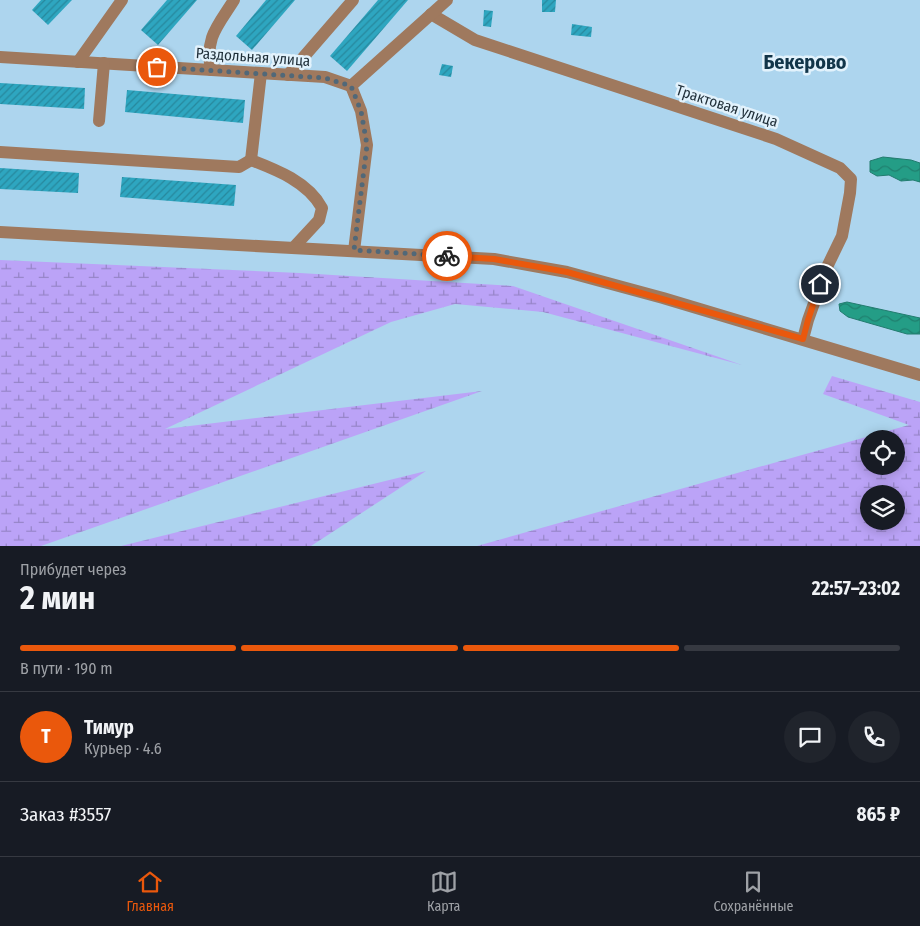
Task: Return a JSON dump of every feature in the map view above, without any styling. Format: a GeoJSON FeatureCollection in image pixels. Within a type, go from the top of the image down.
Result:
{"type":"FeatureCollection","features":[{"type":"Feature","properties":{"kind":"street"},"geometry":{"type":"LineString","coordinates":[[78,62],[122,0]]}},
{"type":"Feature","properties":{"kind":"street"},"geometry":{"type":"LineString","coordinates":[[211,70],[208,54],[210,38],[234,0]]}},
{"type":"Feature","properties":{"kind":"street"},"geometry":{"type":"LineString","coordinates":[[288,75],[353,0]]}},
{"type":"Feature","properties":{"kind":"street"},"geometry":{"type":"LineString","coordinates":[[354,250],[367,145],[361,111],[351,86],[447,0]]}},
{"type":"Feature","properties":{"kind":"street","name":"Трактовая улица"},"geometry":{"type":"LineString","coordinates":[[431,14],[475,40],[776,139],[840,168],[850,179],[850,193],[842,236],[827,267],[803,339]]}},
{"type":"Feature","properties":{"kind":"street","name":"Раздольная улица"},"geometry":{"type":"LineString","coordinates":[[0,57],[325,78],[351,86]]}},
{"type":"Feature","properties":{"kind":"street"},"geometry":{"type":"LineString","coordinates":[[99,122],[104,63]]}},
{"type":"Feature","properties":{"kind":"street"},"geometry":{"type":"LineString","coordinates":[[251,160],[261,73]]}},
{"type":"Feature","properties":{"kind":"street"},"geometry":{"type":"LineString","coordinates":[[0,152],[239,167],[251,160]]}},
{"type":"Feature","properties":{"kind":"street"},"geometry":{"type":"LineString","coordinates":[[251,160],[290,177],[316,198],[322,208],[319,220],[294,248]]}},
{"type":"Feature","properties":{"kind":"street"},"geometry":{"type":"LineString","coordinates":[[0,232],[494,259],[567,272],[803,339],[920,375]]}},
{"type":"Feature","properties":{"kind":"green space"},"geometry":{"type":"Polygon","coordinates":[[[0,260],[300,273],[513,286],[742,365],[543,312],[455,304],[391,322],[165,429],[482,391],[41,546],[0,546],[0,260]]]}},
{"type":"Feature","properties":{"kind":"green space"},"geometry":{"type":"Polygon","coordinates":[[[832,376],[920,402],[920,546],[477,546],[860,439],[860,475],[905,475],[905,430],[891,430],[909,425],[823,394],[832,376]]]}},
{"type":"Feature","properties":{"kind":"green space"},"geometry":{"type":"Polygon","coordinates":[[[426,471],[311,546],[121,546],[426,471]]]}},
{"type":"Feature","properties":{"kind":"water"},"geometry":{"type":"Polygon","coordinates":[[[883,157],[911,160],[920,163],[920,182],[913,180],[901,181],[889,175],[877,176],[870,172],[870,161],[883,157]]]}},
{"type":"Feature","properties":{"kind":"water"},"geometry":{"type":"Polygon","coordinates":[[[847,302],[920,318],[920,334],[907,334],[848,317],[840,311],[839,304],[847,302]]]}},
{"type":"Feature","properties":{"kind":"building"},"geometry":{"type":"Polygon","coordinates":[[[41,0],[72,0],[48,25],[32,10],[41,0]]]}},
{"type":"Feature","properties":{"kind":"building"},"geometry":{"type":"Polygon","coordinates":[[[167,0],[197,0],[158,45],[141,30],[167,0]]]}},
{"type":"Feature","properties":{"kind":"building"},"geometry":{"type":"Polygon","coordinates":[[[266,0],[295,0],[252,50],[236,36],[266,0]]]}},
{"type":"Feature","properties":{"kind":"building"},"geometry":{"type":"Polygon","coordinates":[[[378,0],[408,0],[347,71],[330,56],[378,0]]]}},
{"type":"Feature","properties":{"kind":"building"},"geometry":{"type":"Polygon","coordinates":[[[542,0],[556,0],[555,12],[542,12],[542,0]]]}},
{"type":"Feature","properties":{"kind":"building"},"geometry":{"type":"Polygon","coordinates":[[[484,10],[493,11],[491,27],[483,26],[484,10]]]}},
{"type":"Feature","properties":{"kind":"building"},"geometry":{"type":"Polygon","coordinates":[[[572,24],[592,27],[591,37],[571,35],[572,24]]]}},
{"type":"Feature","properties":{"kind":"building"},"geometry":{"type":"Polygon","coordinates":[[[442,64],[453,66],[451,77],[439,75],[442,64]]]}},
{"type":"Feature","properties":{"kind":"building"},"geometry":{"type":"Polygon","coordinates":[[[0,83],[85,88],[84,109],[0,104],[0,83]]]}},
{"type":"Feature","properties":{"kind":"building"},"geometry":{"type":"Polygon","coordinates":[[[127,90],[245,100],[243,123],[125,112],[127,90]]]}},
{"type":"Feature","properties":{"kind":"building"},"geometry":{"type":"Polygon","coordinates":[[[0,168],[79,173],[78,193],[0,189],[0,168]]]}},
{"type":"Feature","properties":{"kind":"building"},"geometry":{"type":"Polygon","coordinates":[[[122,177],[236,185],[234,206],[120,197],[122,177]]]}},
{"type":"Feature","properties":{"kind":"way so far"},"geometry":{"type":"LineString","coordinates":[[157,67],[325,78],[351,86],[361,111],[367,145],[354,250],[447,256]]}},
{"type":"Feature","properties":{"kind":"district","name":"Бекерово"},"geometry":{"type":"Point","coordinates":[805,62]}},
{"type":"Feature","properties":{"kind":"route"},"geometry":{"type":"LineString","coordinates":[[447,256],[494,259],[567,272],[803,339],[820,284]]}}]}
